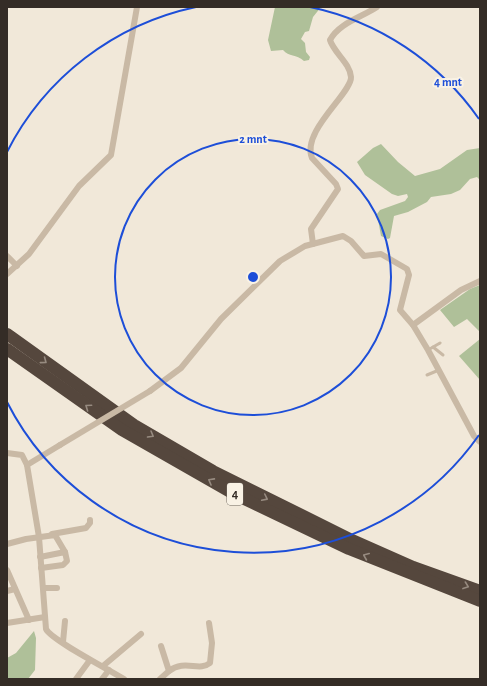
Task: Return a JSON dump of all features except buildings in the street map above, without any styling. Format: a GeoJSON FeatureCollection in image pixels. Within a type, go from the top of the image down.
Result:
{"type":"FeatureCollection","features":[{"type":"Feature","properties":{"kind":"highway","name":"4"},"geometry":{"type":"LineString","coordinates":[[7,334],[134,425],[213,471],[352,540],[413,567],[480,591]]}},
{"type":"Feature","properties":{"kind":"highway","name":"4"},"geometry":{"type":"LineString","coordinates":[[7,349],[122,430],[234,494],[349,549],[480,601]]}},
{"type":"Feature","properties":{"kind":"street"},"geometry":{"type":"LineString","coordinates":[[7,274],[29,254],[79,186],[111,155],[137,7]]}},
{"type":"Feature","properties":{"kind":"street"},"geometry":{"type":"LineString","coordinates":[[313,244],[311,229],[338,189],[336,184],[312,158],[311,146],[319,126],[348,87],[351,78],[349,71],[330,40],[350,22],[366,15],[377,7]]}},
{"type":"Feature","properties":{"kind":"street"},"geometry":{"type":"LineString","coordinates":[[27,465],[150,391],[181,368],[221,319],[275,266],[297,250],[313,244],[345,237],[364,256],[381,254],[407,269],[409,275],[400,310],[431,349],[439,370],[474,436],[480,442]]}},
{"type":"Feature","properties":{"kind":"street"},"geometry":{"type":"LineString","coordinates":[[7,256],[17,266]]}},
{"type":"Feature","properties":{"kind":"street"},"geometry":{"type":"LineString","coordinates":[[413,325],[461,290],[480,281]]}},
{"type":"Feature","properties":{"kind":"street"},"geometry":{"type":"LineString","coordinates":[[7,453],[22,456],[27,465],[38,537],[45,617],[48,632],[90,660],[122,678]]}},
{"type":"Feature","properties":{"kind":"street"},"geometry":{"type":"LineString","coordinates":[[7,544],[86,528],[90,523],[90,520]]}},
{"type":"Feature","properties":{"kind":"street"},"geometry":{"type":"LineString","coordinates":[[38,537],[55,535],[65,552],[67,561],[66,564],[41,568]]}},
{"type":"Feature","properties":{"kind":"street"},"geometry":{"type":"LineString","coordinates":[[40,557],[65,552]]}},
{"type":"Feature","properties":{"kind":"street"},"geometry":{"type":"LineString","coordinates":[[7,570],[29,620]]}},
{"type":"Feature","properties":{"kind":"street"},"geometry":{"type":"LineString","coordinates":[[43,588],[57,588]]}},
{"type":"Feature","properties":{"kind":"street"},"geometry":{"type":"LineString","coordinates":[[7,591],[15,589]]}},
{"type":"Feature","properties":{"kind":"street"},"geometry":{"type":"LineString","coordinates":[[7,623],[45,617]]}},
{"type":"Feature","properties":{"kind":"street"},"geometry":{"type":"LineString","coordinates":[[63,642],[65,621]]}},
{"type":"Feature","properties":{"kind":"street"},"geometry":{"type":"LineString","coordinates":[[160,679],[169,671],[182,664],[201,667],[210,663],[212,643],[209,623]]}},
{"type":"Feature","properties":{"kind":"street"},"geometry":{"type":"LineString","coordinates":[[102,679],[106,668],[141,634]]}},
{"type":"Feature","properties":{"kind":"street"},"geometry":{"type":"LineString","coordinates":[[161,646],[169,671]]}},
{"type":"Feature","properties":{"kind":"street"},"geometry":{"type":"LineString","coordinates":[[76,679],[90,660]]}},
{"type":"Feature","properties":{"kind":"lane"},"geometry":{"type":"LineString","coordinates":[[440,343],[431,349],[443,355]]}},
{"type":"Feature","properties":{"kind":"lane"},"geometry":{"type":"LineString","coordinates":[[427,374],[439,370]]}},
{"type":"Feature","properties":{"kind":"green space"},"geometry":{"type":"Polygon","coordinates":[[[275,7],[321,7],[313,17],[309,31],[305,32],[301,39],[305,43],[306,52],[310,57],[309,60],[304,61],[298,57],[288,54],[283,50],[271,51],[268,40],[275,7]]]}},
{"type":"Feature","properties":{"kind":"green space"},"geometry":{"type":"Polygon","coordinates":[[[381,144],[398,162],[415,176],[440,169],[467,150],[480,148],[480,180],[477,177],[470,179],[460,190],[451,194],[431,197],[427,202],[408,212],[394,216],[390,238],[388,239],[381,236],[377,214],[380,210],[405,201],[408,197],[407,194],[398,196],[392,194],[365,175],[357,162],[373,148],[381,144]]]}},
{"type":"Feature","properties":{"kind":"green space"},"geometry":{"type":"Polygon","coordinates":[[[480,285],[480,332],[467,319],[454,327],[440,310],[470,289],[480,285]]]}},
{"type":"Feature","properties":{"kind":"green space"},"geometry":{"type":"Polygon","coordinates":[[[480,339],[480,380],[459,356],[480,339]]]}},
{"type":"Feature","properties":{"kind":"green space"},"geometry":{"type":"Polygon","coordinates":[[[34,631],[36,638],[35,670],[28,679],[7,679],[7,658],[16,653],[34,631]]]}}]}
